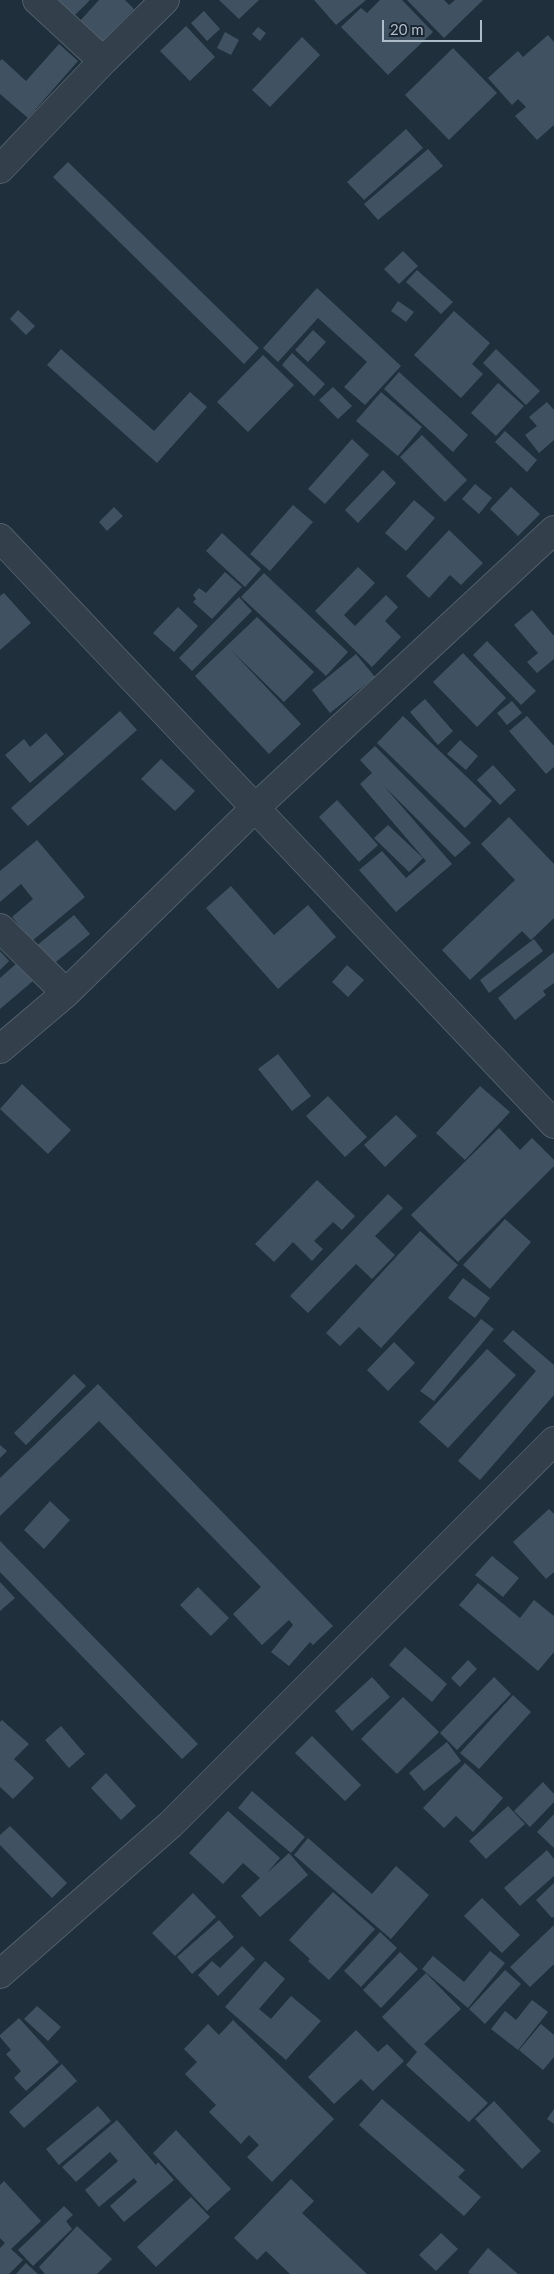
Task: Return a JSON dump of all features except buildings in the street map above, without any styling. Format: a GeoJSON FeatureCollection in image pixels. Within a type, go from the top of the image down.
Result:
{"type":"FeatureCollection","features":[{"type":"Feature","properties":{"kind":"street"},"geometry":{"type":"LineString","coordinates":[[37,0],[103,61]]}},
{"type":"Feature","properties":{"kind":"street"},"geometry":{"type":"LineString","coordinates":[[0,170],[103,61],[165,0]]}},
{"type":"Feature","properties":{"kind":"street"},"geometry":{"type":"LineString","coordinates":[[0,1049],[66,993],[256,807],[554,530]]}},
{"type":"Feature","properties":{"kind":"street"},"geometry":{"type":"LineString","coordinates":[[0,538],[554,1124]]}},
{"type":"Feature","properties":{"kind":"street"},"geometry":{"type":"LineString","coordinates":[[0,928],[66,993]]}},
{"type":"Feature","properties":{"kind":"street"},"geometry":{"type":"LineString","coordinates":[[0,1974],[171,1824],[554,1441]]}}]}
